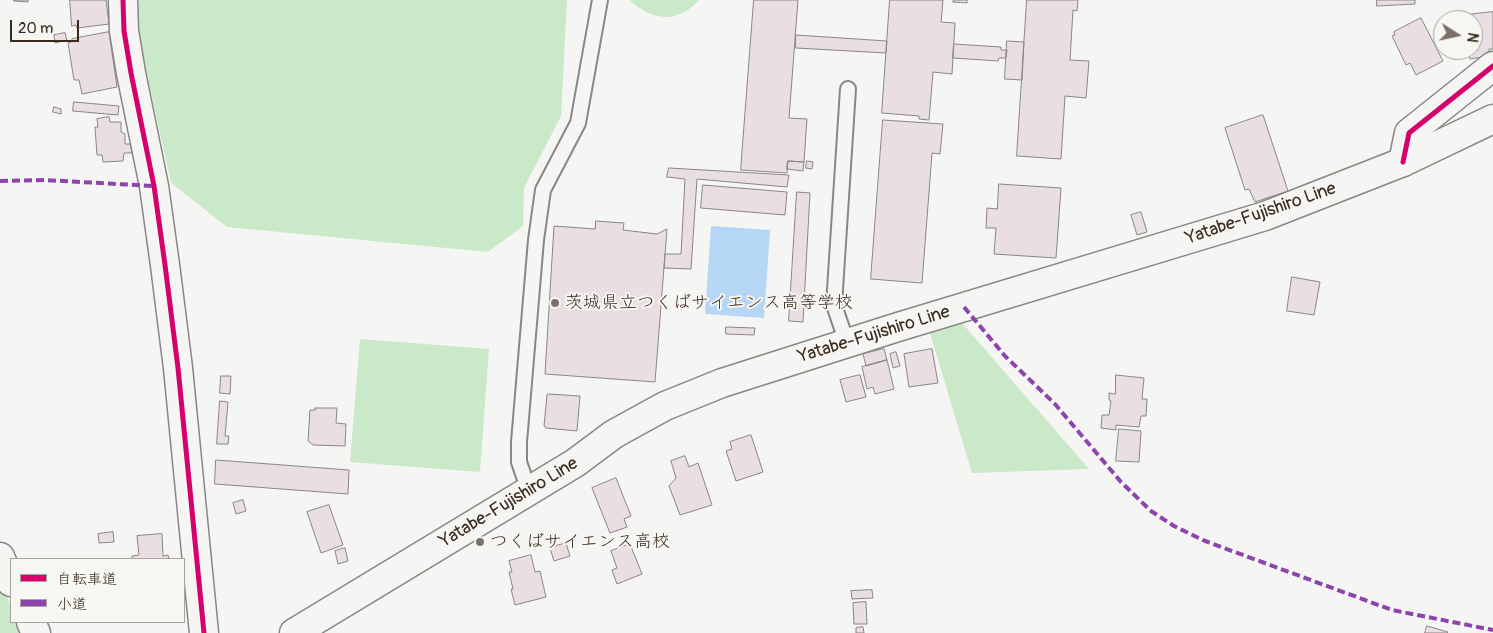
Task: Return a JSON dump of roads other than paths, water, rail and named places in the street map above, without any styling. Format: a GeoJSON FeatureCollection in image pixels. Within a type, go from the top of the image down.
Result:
{"type":"FeatureCollection","features":[{"type":"Feature","properties":{"kind":"main road"},"geometry":{"type":"LineString","coordinates":[[123,0],[126,39],[154,186],[166,274],[178,368],[204,633]]}},
{"type":"Feature","properties":{"kind":"main road"},"geometry":{"type":"LineString","coordinates":[[1403,162],[1409,133],[1493,66]]}},
{"type":"Feature","properties":{"kind":"main road","name":"Yatabe-Fujishiro Line"},"geometry":{"type":"LineString","coordinates":[[294,633],[576,463],[614,434],[665,406],[722,383],[847,343],[1265,216],[1403,162],[1493,119]]}},
{"type":"Feature","properties":{"kind":"main road"},"geometry":{"type":"LineString","coordinates":[[0,558],[10,580]]}},
{"type":"Feature","properties":{"kind":"lane"},"geometry":{"type":"LineString","coordinates":[[529,491],[519,462],[519,442],[542,190],[578,123],[600,0]]}},
{"type":"Feature","properties":{"kind":"lane"},"geometry":{"type":"LineString","coordinates":[[847,343],[834,305],[848,89]]}},
{"type":"Feature","properties":{"kind":"water"},"geometry":{"type":"Polygon","coordinates":[[[711,226],[770,230],[764,318],[705,314],[711,226]]]}},
{"type":"Feature","properties":{"kind":"place","name":"茨城県立つくばサイエンス高等学校"},"geometry":{"type":"Point","coordinates":[555,303]}},
{"type":"Feature","properties":{"kind":"place","name":"つくばサイエンス高校"},"geometry":{"type":"Point","coordinates":[480,542]}}]}
